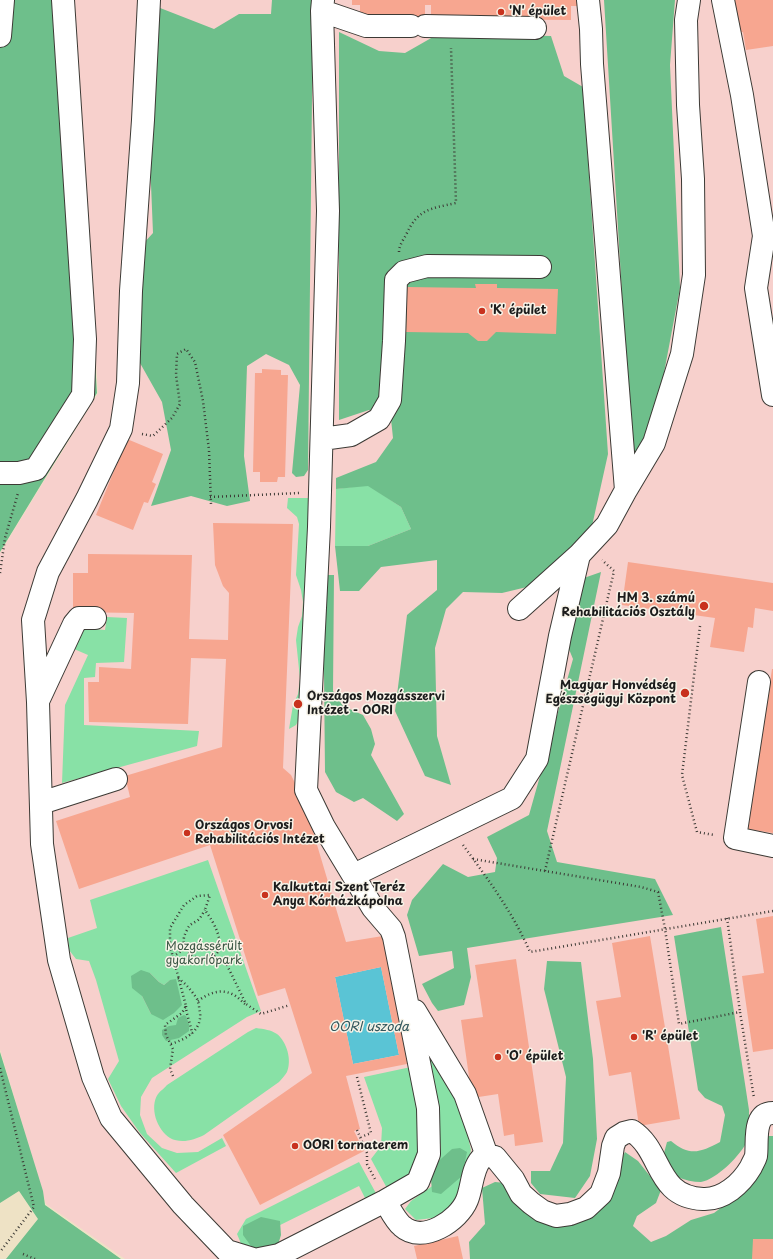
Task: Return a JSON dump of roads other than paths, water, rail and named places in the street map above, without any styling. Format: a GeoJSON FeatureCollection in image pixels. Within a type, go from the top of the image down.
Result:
{"type":"FeatureCollection","features":[{"type":"Feature","properties":{"kind":"lane"},"geometry":{"type":"LineString","coordinates":[[0,36],[3,0]]}},
{"type":"Feature","properties":{"kind":"lane"},"geometry":{"type":"LineString","coordinates":[[0,473],[19,473],[36,469],[83,395],[85,339],[63,0]]}},
{"type":"Feature","properties":{"kind":"lane"},"geometry":{"type":"LineString","coordinates":[[149,0],[143,120],[131,291],[128,383],[121,429],[48,572],[33,620],[38,702],[42,844],[59,960],[92,1077],[112,1118],[183,1206],[227,1251],[253,1259]]}},
{"type":"Feature","properties":{"kind":"lane"},"geometry":{"type":"LineString","coordinates":[[588,0],[626,490]]}},
{"type":"Feature","properties":{"kind":"lane"},"geometry":{"type":"LineString","coordinates":[[519,609],[583,551],[607,525],[654,443],[682,354],[694,275],[693,179],[688,105],[686,20],[689,0]]}},
{"type":"Feature","properties":{"kind":"lane"},"geometry":{"type":"LineString","coordinates":[[723,0],[742,95],[764,236],[756,288],[773,395]]}},
{"type":"Feature","properties":{"kind":"lane"},"geometry":{"type":"LineString","coordinates":[[259,1259],[279,1255],[386,1201],[418,1182],[429,1154],[428,1108],[394,937],[391,929],[373,908],[324,828],[306,790],[320,493],[328,211],[323,5],[366,26],[536,28]]}},
{"type":"Feature","properties":{"kind":"lane"},"geometry":{"type":"LineString","coordinates":[[322,439],[351,435],[379,419],[390,400],[394,348],[396,280],[404,272],[427,266],[540,267]]}},
{"type":"Feature","properties":{"kind":"lane"},"geometry":{"type":"LineString","coordinates":[[354,875],[449,823],[512,798],[536,759],[560,636],[583,551]]}},
{"type":"Feature","properties":{"kind":"lane"},"geometry":{"type":"LineString","coordinates":[[38,702],[74,624],[79,618],[95,618]]}},
{"type":"Feature","properties":{"kind":"lane"},"geometry":{"type":"LineString","coordinates":[[759,682],[734,838],[773,846]]}},
{"type":"Feature","properties":{"kind":"lane"},"geometry":{"type":"LineString","coordinates":[[41,803],[116,779]]}},
{"type":"Feature","properties":{"kind":"lane"},"geometry":{"type":"LineString","coordinates":[[407,997],[465,1094],[487,1156]]}},
{"type":"Feature","properties":{"kind":"lane"},"geometry":{"type":"LineString","coordinates":[[386,1201],[395,1217],[403,1227],[414,1232],[425,1232],[437,1229],[458,1215],[467,1200],[476,1170],[481,1160],[487,1156],[495,1157],[513,1179],[521,1194],[542,1211],[556,1216],[570,1214],[586,1208],[601,1194],[609,1173],[613,1146],[616,1138],[624,1133],[632,1131],[641,1137],[669,1184],[680,1194],[693,1198],[708,1199],[721,1196],[731,1190],[745,1177],[756,1158],[766,1119]]}},
{"type":"Feature","properties":{"kind":"water","name":"OORI uszoda"},"geometry":{"type":"Polygon","coordinates":[[[381,967],[399,1055],[353,1064],[335,977],[381,967]]]}},
{"type":"Feature","properties":{"kind":"place","name":"'N' épület"},"geometry":{"type":"Point","coordinates":[501,12]}},
{"type":"Feature","properties":{"kind":"place","name":"'K' épület"},"geometry":{"type":"Point","coordinates":[482,311]}},
{"type":"Feature","properties":{"kind":"place","name":"HM 3. számú Rehabilitációs Osztály"},"geometry":{"type":"Point","coordinates":[704,606]}},
{"type":"Feature","properties":{"kind":"place","name":"Magyar Honvédség Egészségügyi Központ"},"geometry":{"type":"Point","coordinates":[685,693]}},
{"type":"Feature","properties":{"kind":"place","name":"Országos Mozgásszervi Intézet - OORI"},"geometry":{"type":"Point","coordinates":[298,704]}},
{"type":"Feature","properties":{"kind":"place","name":"Országos Orvosi Rehabilitációs Intézet"},"geometry":{"type":"Point","coordinates":[187,833]}},
{"type":"Feature","properties":{"kind":"place","name":"Kalkuttai Szent Teréz Anya Kórházkápolna"},"geometry":{"type":"Point","coordinates":[265,895]}},
{"type":"Feature","properties":{"kind":"place","name":"'R' épület"},"geometry":{"type":"Point","coordinates":[634,1037]}},
{"type":"Feature","properties":{"kind":"place","name":"'O' épület"},"geometry":{"type":"Point","coordinates":[498,1057]}},
{"type":"Feature","properties":{"kind":"place","name":"OORI tornaterem"},"geometry":{"type":"Point","coordinates":[295,1146]}},
{"type":"Feature","properties":{"kind":"park label","name":"Mozgássérült gyakorlópark"},"geometry":{"type":"Point","coordinates":[204,954]}}]}
